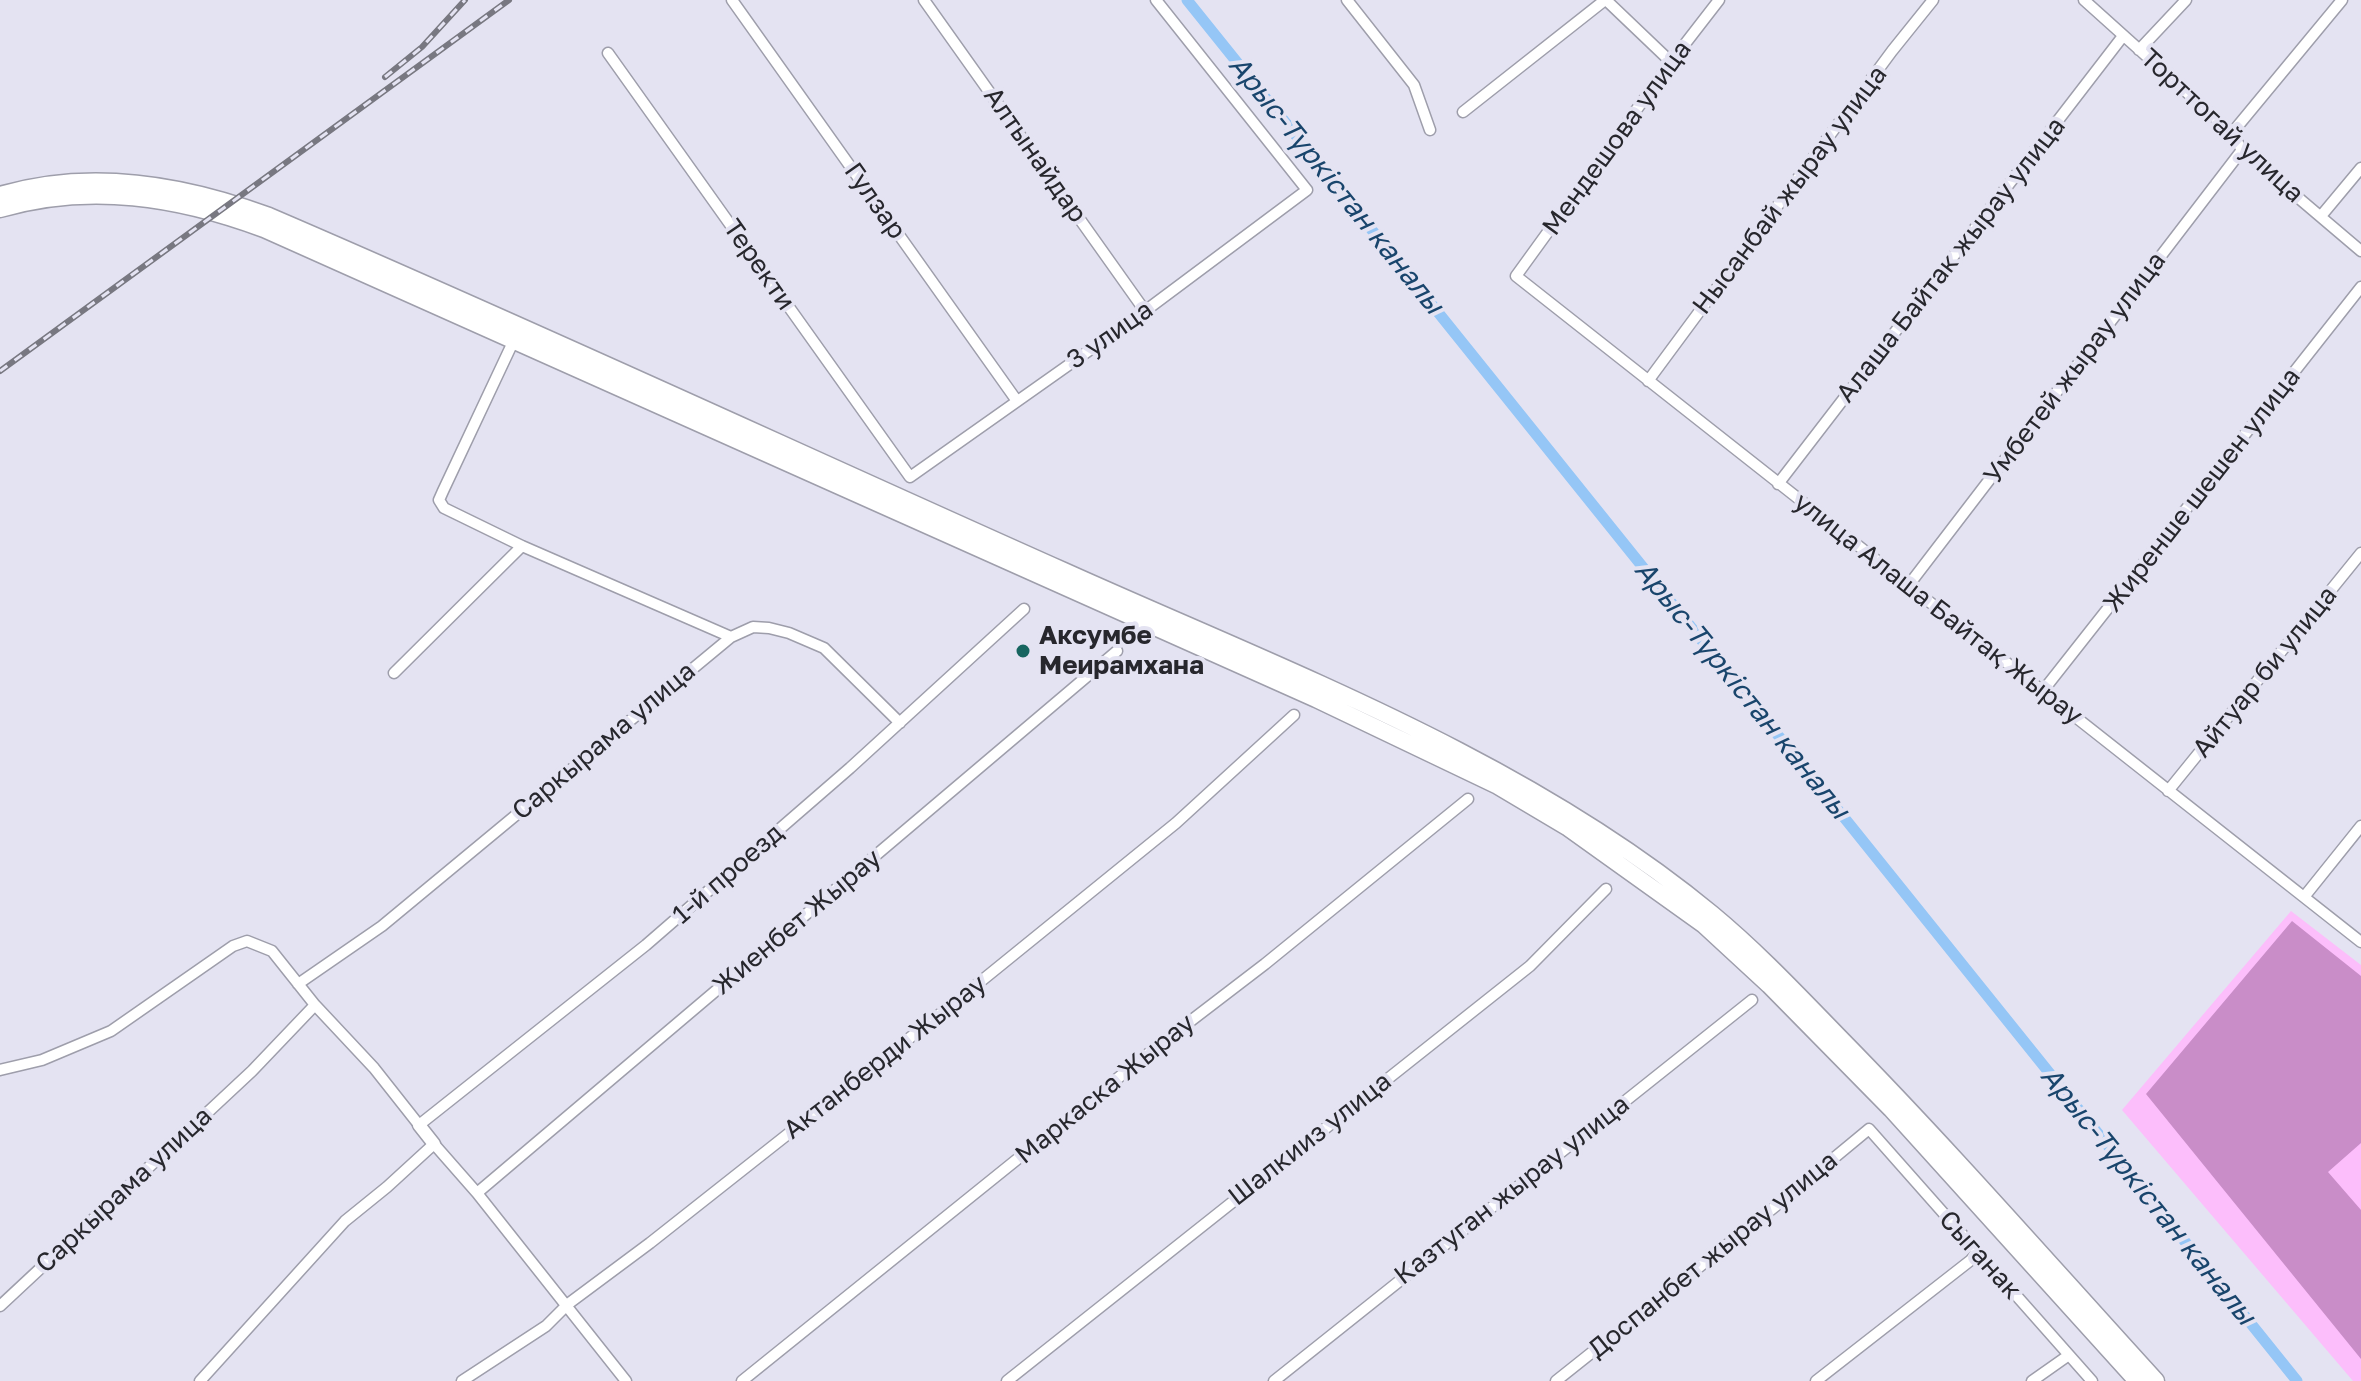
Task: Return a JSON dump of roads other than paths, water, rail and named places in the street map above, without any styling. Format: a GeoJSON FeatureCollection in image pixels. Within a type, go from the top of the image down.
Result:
{"type":"FeatureCollection","features":[{"type":"Feature","properties":{"kind":"highway"},"geometry":{"type":"LineString","coordinates":[[0,195],[53,184],[99,181],[144,183],[219,198],[269,216],[1321,686],[1504,774],[1574,815],[1713,914],[1901,1100],[2156,1381]]}},
{"type":"Feature","properties":{"kind":"highway"},"geometry":{"type":"LineString","coordinates":[[0,209],[54,198],[99,195],[143,197],[218,212],[297,243],[514,340],[1401,738],[1498,786],[1567,827],[1704,925],[1769,985],[1891,1109],[2137,1381]]}},
{"type":"Feature","properties":{"kind":"street","name":"Гулзар"},"geometry":{"type":"LineString","coordinates":[[732,0],[1017,401]]}},
{"type":"Feature","properties":{"kind":"street","name":"Алтынайдар"},"geometry":{"type":"LineString","coordinates":[[924,0],[1145,311]]}},
{"type":"Feature","properties":{"kind":"street","name":"3 улица"},"geometry":{"type":"LineString","coordinates":[[910,477],[1145,311],[1307,190],[1156,0]]}},
{"type":"Feature","properties":{"kind":"street"},"geometry":{"type":"LineString","coordinates":[[1347,0],[1414,85],[1430,130]]}},
{"type":"Feature","properties":{"kind":"street"},"geometry":{"type":"LineString","coordinates":[[1581,0],[1590,12]]}},
{"type":"Feature","properties":{"kind":"street"},"geometry":{"type":"LineString","coordinates":[[1463,112],[1606,0],[1671,62]]}},
{"type":"Feature","properties":{"kind":"street","name":"Мендешова улица"},"geometry":{"type":"LineString","coordinates":[[1516,276],[1719,0]]}},
{"type":"Feature","properties":{"kind":"street","name":"Нысанбай жырау улица"},"geometry":{"type":"LineString","coordinates":[[1648,381],[1933,0]]}},
{"type":"Feature","properties":{"kind":"street","name":"Торттогай улица"},"geometry":{"type":"LineString","coordinates":[[2084,0],[2232,133],[2242,150],[2361,251]]}},
{"type":"Feature","properties":{"kind":"street"},"geometry":{"type":"LineString","coordinates":[[2139,50],[2186,0]]}},
{"type":"Feature","properties":{"kind":"street"},"geometry":{"type":"LineString","coordinates":[[2232,133],[2342,0]]}},
{"type":"Feature","properties":{"kind":"street","name":"Алаша Байтак жырау улица"},"geometry":{"type":"LineString","coordinates":[[1778,484],[2123,36]]}},
{"type":"Feature","properties":{"kind":"street","name":"Теректи"},"geometry":{"type":"LineString","coordinates":[[608,53],[910,477]]}},
{"type":"Feature","properties":{"kind":"street","name":"Умбетей жырау улица"},"geometry":{"type":"LineString","coordinates":[[1908,586],[2242,150]]}},
{"type":"Feature","properties":{"kind":"street"},"geometry":{"type":"LineString","coordinates":[[2321,216],[2361,168]]}},
{"type":"Feature","properties":{"kind":"street","name":"улица Алаша Байтақ Жырау"},"geometry":{"type":"LineString","coordinates":[[1516,276],[2361,942]]}},
{"type":"Feature","properties":{"kind":"street","name":"Жиренше шешен улица"},"geometry":{"type":"LineString","coordinates":[[2042,692],[2361,287]]}},
{"type":"Feature","properties":{"kind":"street","name":"Саркырама улица"},"geometry":{"type":"LineString","coordinates":[[298,984],[382,926],[731,637],[522,546],[444,508],[439,500],[514,340]]}},
{"type":"Feature","properties":{"kind":"street"},"geometry":{"type":"LineString","coordinates":[[394,673],[522,546]]}},
{"type":"Feature","properties":{"kind":"street","name":"Айтуар би улица"},"geometry":{"type":"LineString","coordinates":[[2168,791],[2361,553]]}},
{"type":"Feature","properties":{"kind":"street","name":"1-й проезд"},"geometry":{"type":"LineString","coordinates":[[419,1125],[646,945],[900,723],[1024,609]]}},
{"type":"Feature","properties":{"kind":"street"},"geometry":{"type":"LineString","coordinates":[[731,637],[753,627],[769,628],[824,648],[900,723]]}},
{"type":"Feature","properties":{"kind":"street","name":"Жиенбет Жырау"},"geometry":{"type":"LineString","coordinates":[[477,1193],[1117,651]]}},
{"type":"Feature","properties":{"kind":"street","name":"Актанберди Жырау"},"geometry":{"type":"LineString","coordinates":[[462,1381],[546,1326],[568,1304],[959,999],[1176,823],[1294,715]]}},
{"type":"Feature","properties":{"kind":"street","name":"Маркаска Жырау"},"geometry":{"type":"LineString","coordinates":[[742,1381],[1468,799]]}},
{"type":"Feature","properties":{"kind":"street"},"geometry":{"type":"LineString","coordinates":[[2304,897],[2361,826]]}},
{"type":"Feature","properties":{"kind":"street","name":"Шалкииз улица"},"geometry":{"type":"LineString","coordinates":[[1007,1381],[1530,966],[1606,889]]}},
{"type":"Feature","properties":{"kind":"street"},"geometry":{"type":"LineString","coordinates":[[0,1070],[42,1060],[111,1031],[233,946],[247,941],[272,951],[477,1193],[626,1381]]}},
{"type":"Feature","properties":{"kind":"street","name":"Казтуган жырау улица"},"geometry":{"type":"LineString","coordinates":[[1274,1381],[1752,1000]]}},
{"type":"Feature","properties":{"kind":"street","name":"Саркырама улица"},"geometry":{"type":"LineString","coordinates":[[0,1306],[252,1071],[315,1005]]}},
{"type":"Feature","properties":{"kind":"street","name":"Сыганак"},"geometry":{"type":"LineString","coordinates":[[1869,1129],[2092,1381]]}},
{"type":"Feature","properties":{"kind":"street","name":"Доспанбет жырау улица"},"geometry":{"type":"LineString","coordinates":[[1556,1381],[1869,1129]]}},
{"type":"Feature","properties":{"kind":"street"},"geometry":{"type":"LineString","coordinates":[[200,1381],[345,1221],[434,1144]]}},
{"type":"Feature","properties":{"kind":"street"},"geometry":{"type":"LineString","coordinates":[[1816,1381],[1971,1260],[1977,1251]]}},
{"type":"Feature","properties":{"kind":"street"},"geometry":{"type":"LineString","coordinates":[[2032,1381],[2069,1355]]}},
{"type":"Feature","properties":{"kind":"waterway","name":"Арыс-Түркістан каналы"},"geometry":{"type":"LineString","coordinates":[[1187,0],[2297,1381]]}},
{"type":"Feature","properties":{"kind":"railway"},"geometry":{"type":"LineString","coordinates":[[385,77],[422,47],[465,0]]}},
{"type":"Feature","properties":{"kind":"railway"},"geometry":{"type":"LineString","coordinates":[[0,371],[509,0]]}},
{"type":"Feature","properties":{"kind":"place","name":"Аксумбе Меирамхана"},"geometry":{"type":"Point","coordinates":[1023,651]}}]}
